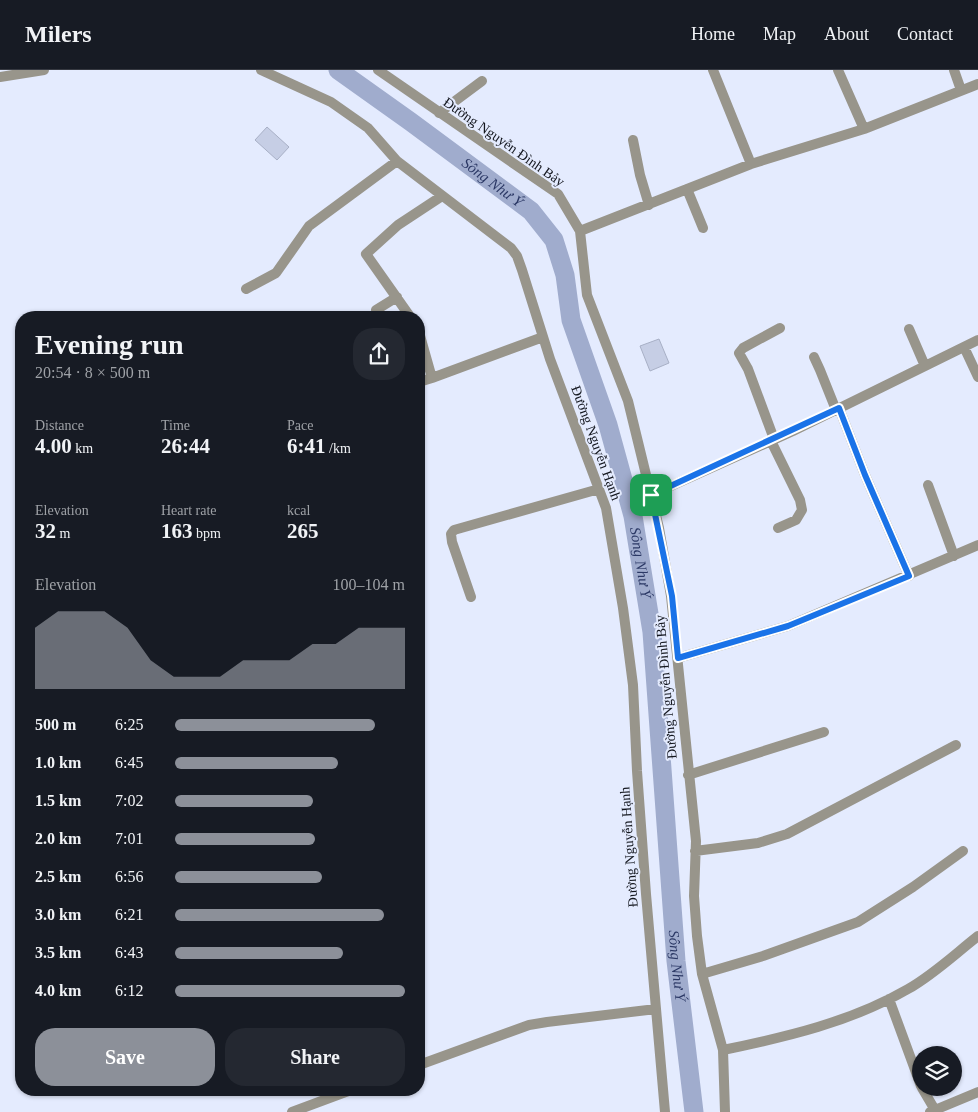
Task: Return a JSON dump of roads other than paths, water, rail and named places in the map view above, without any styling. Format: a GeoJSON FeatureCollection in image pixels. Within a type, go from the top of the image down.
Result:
{"type":"FeatureCollection","features":[{"type":"Feature","properties":{"kind":"street"},"geometry":{"type":"LineString","coordinates":[[0,77],[44,70]]}},
{"type":"Feature","properties":{"kind":"street","name":"Đường Nguyễn Hạnh"},"geometry":{"type":"LineString","coordinates":[[260,70],[331,102],[368,128],[397,161],[500,239],[517,256],[543,337],[606,508],[623,608],[633,685],[637,780],[665,1112]]}},
{"type":"Feature","properties":{"kind":"street","name":"Đường Nguyễn Đình Bảy"},"geometry":{"type":"LineString","coordinates":[[378,70],[558,194],[580,232],[587,295],[628,401],[651,495],[672,596],[688,775],[696,841],[694,896],[702,974],[723,1050],[724,1112]]}},
{"type":"Feature","properties":{"kind":"street"},"geometry":{"type":"LineString","coordinates":[[713,70],[751,164]]}},
{"type":"Feature","properties":{"kind":"street"},"geometry":{"type":"LineString","coordinates":[[838,70],[864,129]]}},
{"type":"Feature","properties":{"kind":"street"},"geometry":{"type":"LineString","coordinates":[[954,70],[961,90]]}},
{"type":"Feature","properties":{"kind":"street"},"geometry":{"type":"LineString","coordinates":[[439,113],[482,81]]}},
{"type":"Feature","properties":{"kind":"street"},"geometry":{"type":"LineString","coordinates":[[580,232],[751,164],[864,129],[978,84]]}},
{"type":"Feature","properties":{"kind":"street"},"geometry":{"type":"LineString","coordinates":[[633,140],[648,205]]}},
{"type":"Feature","properties":{"kind":"street"},"geometry":{"type":"LineString","coordinates":[[246,289],[276,273],[309,226],[397,161]]}},
{"type":"Feature","properties":{"kind":"street"},"geometry":{"type":"LineString","coordinates":[[687,189],[702,228]]}},
{"type":"Feature","properties":{"kind":"street"},"geometry":{"type":"LineString","coordinates":[[406,311],[366,254],[398,226],[442,196]]}},
{"type":"Feature","properties":{"kind":"street"},"geometry":{"type":"LineString","coordinates":[[376,310],[397,297]]}},
{"type":"Feature","properties":{"kind":"street"},"geometry":{"type":"LineString","coordinates":[[778,528],[796,520],[800,516],[802,510],[800,500],[772,440],[748,369],[739,353],[743,348],[780,328]]}},
{"type":"Feature","properties":{"kind":"street"},"geometry":{"type":"LineString","coordinates":[[909,329],[925,366]]}},
{"type":"Feature","properties":{"kind":"street"},"geometry":{"type":"LineString","coordinates":[[425,380],[543,337]]}},
{"type":"Feature","properties":{"kind":"street"},"geometry":{"type":"LineString","coordinates":[[651,495],[772,440],[978,340]]}},
{"type":"Feature","properties":{"kind":"street"},"geometry":{"type":"LineString","coordinates":[[964,347],[978,377]]}},
{"type":"Feature","properties":{"kind":"street"},"geometry":{"type":"LineString","coordinates":[[814,358],[909,576]]}},
{"type":"Feature","properties":{"kind":"street"},"geometry":{"type":"LineString","coordinates":[[425,365],[432,378]]}},
{"type":"Feature","properties":{"kind":"street"},"geometry":{"type":"LineString","coordinates":[[928,485],[954,556]]}},
{"type":"Feature","properties":{"kind":"street"},"geometry":{"type":"LineString","coordinates":[[471,597],[452,542],[451,534],[454,530],[599,489]]}},
{"type":"Feature","properties":{"kind":"street"},"geometry":{"type":"LineString","coordinates":[[678,658],[788,626],[978,545]]}},
{"type":"Feature","properties":{"kind":"street"},"geometry":{"type":"LineString","coordinates":[[688,775],[824,732]]}},
{"type":"Feature","properties":{"kind":"street"},"geometry":{"type":"LineString","coordinates":[[695,851],[736,847],[774,840],[807,825],[956,746]]}},
{"type":"Feature","properties":{"kind":"street"},"geometry":{"type":"LineString","coordinates":[[702,974],[763,956],[858,922],[913,887],[963,851]]}},
{"type":"Feature","properties":{"kind":"street"},"geometry":{"type":"LineString","coordinates":[[723,1050],[843,1020],[889,999],[920,981],[978,936]]}},
{"type":"Feature","properties":{"kind":"street"},"geometry":{"type":"LineString","coordinates":[[889,999],[912,1060]]}},
{"type":"Feature","properties":{"kind":"street"},"geometry":{"type":"LineString","coordinates":[[425,1063],[529,1025],[656,1009]]}},
{"type":"Feature","properties":{"kind":"street"},"geometry":{"type":"LineString","coordinates":[[926,1096],[933,1111],[978,1092]]}},
{"type":"Feature","properties":{"kind":"street"},"geometry":{"type":"LineString","coordinates":[[292,1112],[335,1096]]}},
{"type":"Feature","properties":{"kind":"waterway","name":"Sông Như Ý"},"geometry":{"type":"LineString","coordinates":[[338,70],[531,211],[554,240],[565,275],[571,320],[608,425],[633,516],[652,632],[676,961],[694,1112]]}}]}
